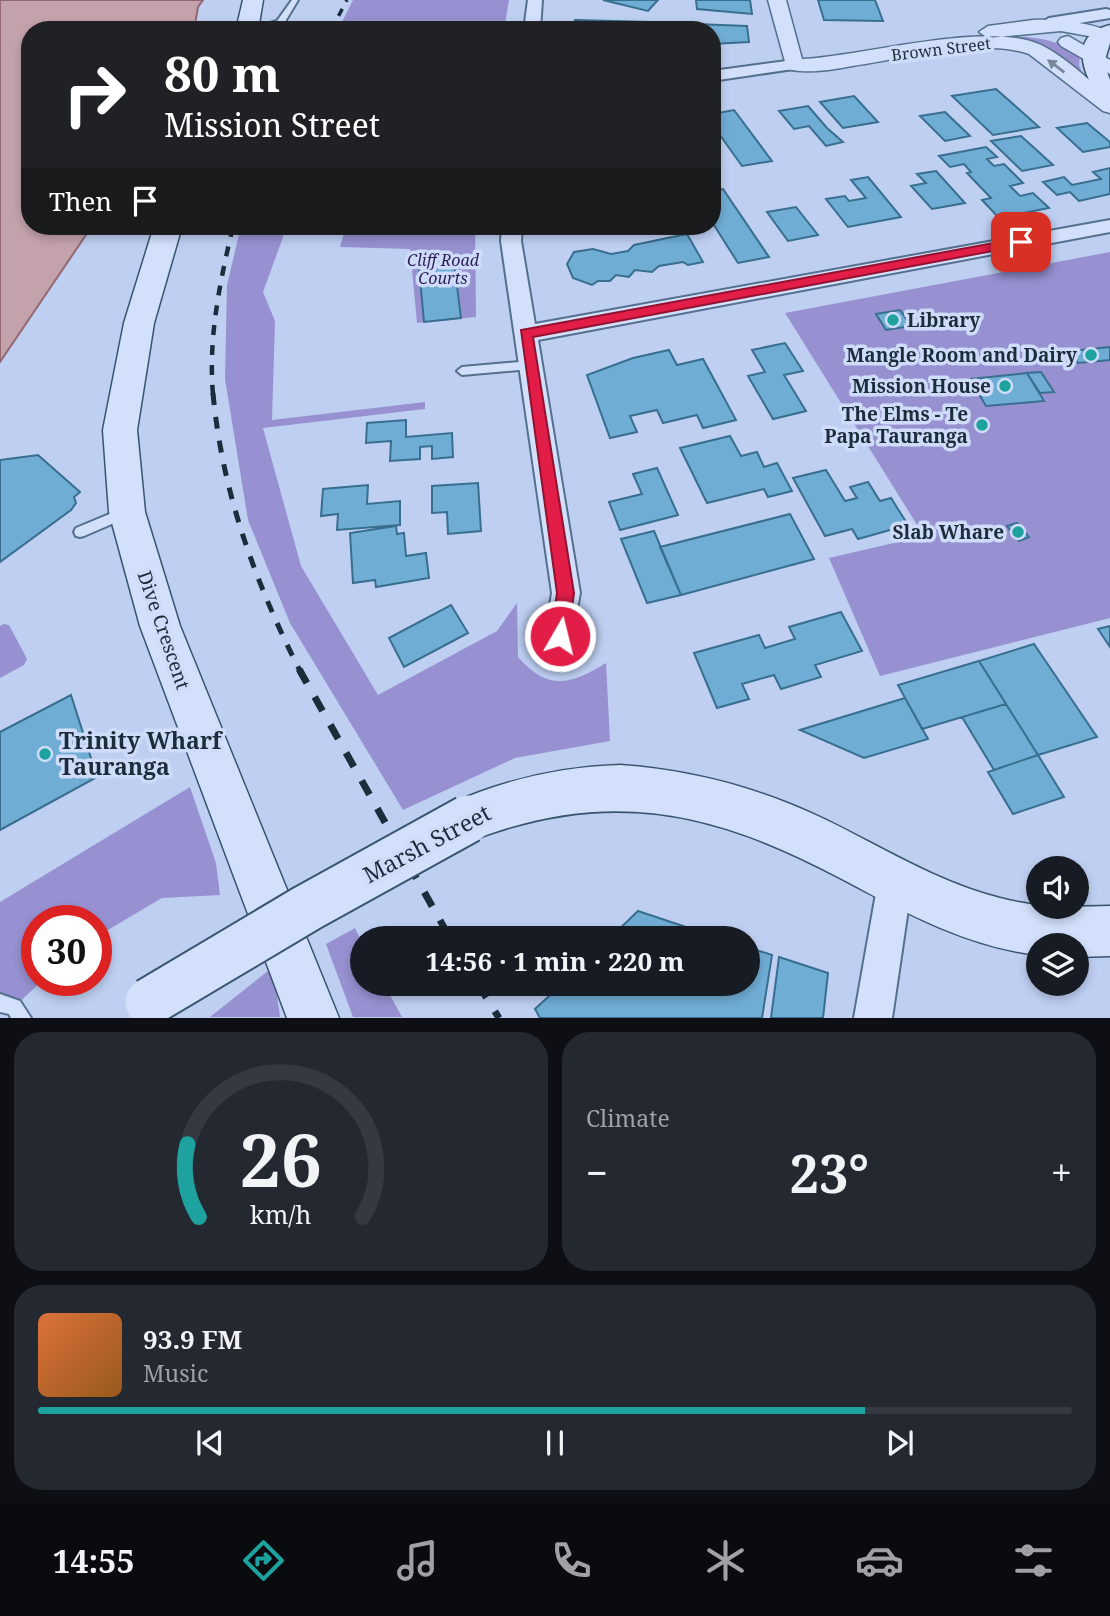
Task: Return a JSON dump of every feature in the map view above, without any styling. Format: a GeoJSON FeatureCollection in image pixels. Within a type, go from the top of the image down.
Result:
{"type":"FeatureCollection","features":[{"type":"Feature","properties":{"kind":"main road"},"geometry":{"type":"LineString","coordinates":[[249,21],[253,0]]}},
{"type":"Feature","properties":{"kind":"main road"},"geometry":{"type":"LineString","coordinates":[[1104,41],[1094,76],[1110,97]]}},
{"type":"Feature","properties":{"kind":"main road","name":"Dive Crescent"},"geometry":{"type":"LineString","coordinates":[[165,235],[139,323],[120,430],[127,512],[160,626],[313,1017]]}},
{"type":"Feature","properties":{"kind":"main road","name":"Marsh Street"},"geometry":{"type":"LineString","coordinates":[[139,1010],[307,908],[468,819],[520,800],[562,790],[611,789],[681,793],[734,806],[774,820],[944,905],[1001,924],[1052,933],[1110,931]]}},
{"type":"Feature","properties":{"kind":"street"},"geometry":{"type":"LineString","coordinates":[[533,21],[535,0]]}},
{"type":"Feature","properties":{"kind":"street"},"geometry":{"type":"LineString","coordinates":[[777,0],[794,65]]}},
{"type":"Feature","properties":{"kind":"street","name":"Brown Street"},"geometry":{"type":"LineString","coordinates":[[721,75],[1049,23],[1072,25],[1104,41]]}},
{"type":"Feature","properties":{"kind":"street","name":"Brown Street"},"geometry":{"type":"LineString","coordinates":[[994,31],[1104,41]]}},
{"type":"Feature","properties":{"kind":"street","name":"Brown Street"},"geometry":{"type":"LineString","coordinates":[[794,65],[836,63],[966,43],[1019,44],[1036,50],[1110,107]]}},
{"type":"Feature","properties":{"kind":"street"},"geometry":{"type":"LineString","coordinates":[[525,334],[1110,226]]}},
{"type":"Feature","properties":{"kind":"street"},"geometry":{"type":"LineString","coordinates":[[511,235],[566,593],[560,636]]}},
{"type":"Feature","properties":{"kind":"street"},"geometry":{"type":"LineString","coordinates":[[873,1017],[895,882]]}},
{"type":"Feature","properties":{"kind":"lane"},"geometry":{"type":"LineString","coordinates":[[280,21],[295,0]]}},
{"type":"Feature","properties":{"kind":"lane"},"geometry":{"type":"LineString","coordinates":[[463,372],[531,365]]}},
{"type":"Feature","properties":{"kind":"lane"},"geometry":{"type":"LineString","coordinates":[[80,532],[127,512]]}},
{"type":"Feature","properties":{"kind":"lane"},"geometry":{"type":"LineString","coordinates":[[0,1003],[14,1007],[22,1017]]}},
{"type":"Feature","properties":{"kind":"green space"},"geometry":{"type":"Polygon","coordinates":[[[353,0],[509,0],[506,21],[342,21],[353,0]]]}},
{"type":"Feature","properties":{"kind":"green space"},"geometry":{"type":"Polygon","coordinates":[[[994,37],[1028,37],[1060,44],[1080,55],[1079,65],[1083,75],[1036,44],[994,37]]]}},
{"type":"Feature","properties":{"kind":"green space"},"geometry":{"type":"Polygon","coordinates":[[[239,235],[284,235],[263,292],[275,321],[272,420],[425,402],[425,409],[263,428],[301,566],[378,695],[497,631],[517,603],[518,657],[539,675],[550,680],[570,680],[606,663],[610,741],[515,758],[403,810],[290,623],[248,520],[225,379],[227,285],[239,235]]]}},
{"type":"Feature","properties":{"kind":"green space","name":"Cliff Road Courts"},"geometry":{"type":"Polygon","coordinates":[[[343,235],[475,235],[476,317],[417,323],[410,249],[340,247],[343,235]]]}},
{"type":"Feature","properties":{"kind":"green space","name":"The Elms - Te Papa Tauranga"},"geometry":{"type":"Polygon","coordinates":[[[1110,252],[1110,618],[880,676],[829,558],[924,536],[785,313],[1110,252]]]}},
{"type":"Feature","properties":{"kind":"green space"},"geometry":{"type":"Polygon","coordinates":[[[9,625],[27,659],[24,665],[0,678],[0,626],[9,625]]]}},
{"type":"Feature","properties":{"kind":"green space"},"geometry":{"type":"Polygon","coordinates":[[[190,787],[216,863],[220,895],[162,898],[112,928],[112,905],[21,905],[21,996],[26,996],[14,1007],[0,1003],[0,902],[190,787]]]}},
{"type":"Feature","properties":{"kind":"green space"},"geometry":{"type":"Polygon","coordinates":[[[350,931],[350,996],[391,996],[402,1017],[353,1017],[326,944],[350,931]]]}},
{"type":"Feature","properties":{"kind":"green space"},"geometry":{"type":"Polygon","coordinates":[[[273,967],[280,1017],[210,1017],[273,967]]]}},
{"type":"Feature","properties":{"kind":"shaded area"},"geometry":{"type":"Polygon","coordinates":[[[0,0],[203,0],[198,7],[196,21],[21,21],[21,235],[86,235],[0,362],[0,0]]]}},
{"type":"Feature","properties":{"kind":"building"},"geometry":{"type":"Polygon","coordinates":[[[603,0],[658,0],[648,11],[603,0]]]}},
{"type":"Feature","properties":{"kind":"building"},"geometry":{"type":"Polygon","coordinates":[[[696,0],[750,0],[752,14],[697,9],[696,0]]]}},
{"type":"Feature","properties":{"kind":"building"},"geometry":{"type":"Polygon","coordinates":[[[818,0],[875,0],[883,21],[824,20],[818,0]]]}},
{"type":"Feature","properties":{"kind":"building"},"geometry":{"type":"Polygon","coordinates":[[[721,25],[747,26],[749,42],[721,44],[721,25]]]}},
{"type":"Feature","properties":{"kind":"building"},"geometry":{"type":"Polygon","coordinates":[[[996,89],[1039,127],[993,135],[952,96],[996,89]]]}},
{"type":"Feature","properties":{"kind":"building"},"geometry":{"type":"Polygon","coordinates":[[[854,96],[878,122],[843,128],[820,102],[854,96]]]}},
{"type":"Feature","properties":{"kind":"building"},"geometry":{"type":"Polygon","coordinates":[[[808,106],[843,142],[826,146],[809,126],[794,129],[779,111],[808,106]]]}},
{"type":"Feature","properties":{"kind":"building"},"geometry":{"type":"Polygon","coordinates":[[[734,110],[772,161],[742,166],[721,137],[721,112],[734,110]]]}},
{"type":"Feature","properties":{"kind":"building"},"geometry":{"type":"Polygon","coordinates":[[[945,112],[970,136],[945,141],[920,116],[945,112]]]}},
{"type":"Feature","properties":{"kind":"building"},"geometry":{"type":"Polygon","coordinates":[[[1087,123],[1110,142],[1110,147],[1083,152],[1057,128],[1087,123]]]}},
{"type":"Feature","properties":{"kind":"building"},"geometry":{"type":"Polygon","coordinates":[[[1021,136],[1053,165],[1022,171],[991,141],[1021,136]]]}},
{"type":"Feature","properties":{"kind":"building"},"geometry":{"type":"Polygon","coordinates":[[[986,147],[997,157],[987,159],[994,166],[1004,164],[1023,183],[1010,186],[1020,196],[1033,193],[1049,208],[999,218],[982,200],[991,198],[967,173],[971,172],[964,164],[950,167],[939,156],[986,147]]]}},
{"type":"Feature","properties":{"kind":"building"},"geometry":{"type":"Polygon","coordinates":[[[1110,168],[1110,194],[1079,201],[1070,192],[1057,195],[1043,182],[1064,177],[1072,185],[1101,179],[1093,172],[1110,168]]]}},
{"type":"Feature","properties":{"kind":"building"},"geometry":{"type":"Polygon","coordinates":[[[936,171],[965,203],[932,209],[911,186],[926,183],[917,174],[936,171]]]}},
{"type":"Feature","properties":{"kind":"building"},"geometry":{"type":"Polygon","coordinates":[[[868,177],[901,217],[848,227],[826,199],[845,196],[849,201],[866,198],[851,180],[868,177]]]}},
{"type":"Feature","properties":{"kind":"building"},"geometry":{"type":"Polygon","coordinates":[[[721,189],[769,257],[738,263],[720,235],[721,189]]]}},
{"type":"Feature","properties":{"kind":"building"},"geometry":{"type":"Polygon","coordinates":[[[796,207],[818,235],[788,241],[767,212],[796,207]]]}},
{"type":"Feature","properties":{"kind":"building"},"geometry":{"type":"Polygon","coordinates":[[[688,235],[703,262],[659,266],[652,272],[635,270],[629,277],[616,275],[610,281],[598,281],[592,285],[573,278],[567,264],[574,252],[593,249],[611,254],[628,251],[634,245],[688,235]]]}},
{"type":"Feature","properties":{"kind":"building"},"geometry":{"type":"Polygon","coordinates":[[[453,254],[461,318],[424,322],[418,258],[453,254]]]}},
{"type":"Feature","properties":{"kind":"building","name":"Library"},"geometry":{"type":"Polygon","coordinates":[[[900,310],[911,326],[886,330],[876,314],[900,310]]]}},
{"type":"Feature","properties":{"kind":"building"},"geometry":{"type":"Polygon","coordinates":[[[785,343],[803,371],[784,375],[806,411],[773,419],[748,376],[765,372],[752,350],[785,343]]]}},
{"type":"Feature","properties":{"kind":"building","name":"Mangle Room and Dairy"},"geometry":{"type":"Polygon","coordinates":[[[1110,347],[1110,360],[1078,363],[1070,351],[1110,347]]]}},
{"type":"Feature","properties":{"kind":"building"},"geometry":{"type":"Polygon","coordinates":[[[669,350],[677,365],[703,359],[736,420],[703,428],[697,415],[663,423],[657,410],[630,416],[637,432],[610,438],[587,375],[633,358],[669,350]]]}},
{"type":"Feature","properties":{"kind":"building"},"geometry":{"type":"Polygon","coordinates":[[[1041,372],[1054,392],[1040,393],[1027,373],[1041,372]]]}},
{"type":"Feature","properties":{"kind":"building","name":"Mission House"},"geometry":{"type":"Polygon","coordinates":[[[1027,373],[1044,401],[986,406],[970,379],[1027,373]]]}},
{"type":"Feature","properties":{"kind":"building"},"geometry":{"type":"Polygon","coordinates":[[[406,420],[406,437],[452,433],[453,457],[432,459],[432,446],[420,447],[420,459],[390,461],[391,441],[366,443],[367,423],[406,420]]]}},
{"type":"Feature","properties":{"kind":"building"},"geometry":{"type":"Polygon","coordinates":[[[730,436],[741,456],[757,452],[764,467],[777,463],[792,491],[768,497],[764,489],[707,503],[680,448],[730,436]]]}},
{"type":"Feature","properties":{"kind":"building"},"geometry":{"type":"Polygon","coordinates":[[[38,455],[80,492],[74,497],[76,503],[71,510],[0,562],[0,460],[38,455]]]}},
{"type":"Feature","properties":{"kind":"building"},"geometry":{"type":"Polygon","coordinates":[[[657,468],[678,515],[620,530],[609,502],[642,494],[633,474],[657,468]]]}},
{"type":"Feature","properties":{"kind":"building"},"geometry":{"type":"Polygon","coordinates":[[[826,470],[845,501],[857,498],[850,487],[868,482],[880,501],[891,498],[908,525],[858,539],[852,529],[825,536],[793,478],[826,470]]]}},
{"type":"Feature","properties":{"kind":"building"},"geometry":{"type":"Polygon","coordinates":[[[478,483],[481,531],[448,534],[447,512],[432,513],[432,486],[478,483]]]}},
{"type":"Feature","properties":{"kind":"building"},"geometry":{"type":"Polygon","coordinates":[[[368,485],[367,504],[400,501],[400,525],[337,530],[338,514],[321,516],[323,489],[368,485]]]}},
{"type":"Feature","properties":{"kind":"building"},"geometry":{"type":"Polygon","coordinates":[[[790,514],[814,559],[681,595],[660,547],[790,514]]]}},
{"type":"Feature","properties":{"kind":"building","name":"Slab Whare"},"geometry":{"type":"Polygon","coordinates":[[[1017,523],[1029,537],[1019,541],[1007,526],[1017,523]]]}},
{"type":"Feature","properties":{"kind":"building"},"geometry":{"type":"Polygon","coordinates":[[[396,526],[397,534],[404,533],[406,556],[426,553],[429,578],[376,587],[375,580],[353,583],[350,533],[396,526]]]}},
{"type":"Feature","properties":{"kind":"building"},"geometry":{"type":"Polygon","coordinates":[[[654,531],[681,595],[647,603],[621,539],[654,531]]]}},
{"type":"Feature","properties":{"kind":"building"},"geometry":{"type":"Polygon","coordinates":[[[451,605],[468,633],[404,667],[389,638],[451,605]]]}},
{"type":"Feature","properties":{"kind":"building"},"geometry":{"type":"Polygon","coordinates":[[[841,612],[862,651],[815,665],[821,677],[781,689],[774,675],[742,684],[749,699],[717,708],[694,653],[759,635],[765,648],[795,639],[789,627],[841,612]]]}},
{"type":"Feature","properties":{"kind":"building"},"geometry":{"type":"Polygon","coordinates":[[[1110,626],[1110,647],[1098,629],[1110,626]]]}},
{"type":"Feature","properties":{"kind":"building"},"geometry":{"type":"Polygon","coordinates":[[[1034,644],[1097,737],[1038,755],[979,661],[1034,644]]]}},
{"type":"Feature","properties":{"kind":"building"},"geometry":{"type":"Polygon","coordinates":[[[979,661],[1006,704],[922,729],[898,685],[979,661]]]}},
{"type":"Feature","properties":{"kind":"building","name":"Trinity Wharf Tauranga"},"geometry":{"type":"Polygon","coordinates":[[[71,695],[97,777],[0,830],[0,732],[71,695]]]}},
{"type":"Feature","properties":{"kind":"building"},"geometry":{"type":"Polygon","coordinates":[[[905,698],[928,739],[864,758],[800,730],[905,698]]]}},
{"type":"Feature","properties":{"kind":"building"},"geometry":{"type":"Polygon","coordinates":[[[1006,704],[1038,755],[994,770],[962,717],[1006,704]]]}},
{"type":"Feature","properties":{"kind":"building"},"geometry":{"type":"Polygon","coordinates":[[[1038,755],[1064,797],[1013,814],[988,772],[1038,755]]]}},
{"type":"Feature","properties":{"kind":"building"},"geometry":{"type":"Polygon","coordinates":[[[638,911],[683,926],[622,926],[638,911]]]}},
{"type":"Feature","properties":{"kind":"building"},"geometry":{"type":"Polygon","coordinates":[[[760,951],[772,955],[762,1018],[540,1018],[535,1009],[549,996],[760,996],[760,951]]]}},
{"type":"Feature","properties":{"kind":"building"},"geometry":{"type":"Polygon","coordinates":[[[779,957],[828,973],[823,1018],[771,1018],[779,957]]]}},
{"type":"Feature","properties":{"kind":"railway"},"geometry":{"type":"LineString","coordinates":[[336,21],[347,0]]}},
{"type":"Feature","properties":{"kind":"railway"},"geometry":{"type":"LineString","coordinates":[[213,395],[214,331],[231,235]]}},
{"type":"Feature","properties":{"kind":"railway"},"geometry":{"type":"LineString","coordinates":[[213,393],[224,466],[243,536],[269,604],[299,669]]}},
{"type":"Feature","properties":{"kind":"railway"},"geometry":{"type":"LineString","coordinates":[[299,669],[443,926]]}},
{"type":"Feature","properties":{"kind":"railway"},"geometry":{"type":"LineString","coordinates":[[485,996],[499,1018]]}},
{"type":"Feature","properties":{"kind":"place","name":"Library"},"geometry":{"type":"Point","coordinates":[893,320]}},
{"type":"Feature","properties":{"kind":"place","name":"Mangle Room and Dairy"},"geometry":{"type":"Point","coordinates":[1091,355]}},
{"type":"Feature","properties":{"kind":"place","name":"Mission House"},"geometry":{"type":"Point","coordinates":[1005,386]}},
{"type":"Feature","properties":{"kind":"place","name":"The Elms - Te Papa Tauranga"},"geometry":{"type":"Point","coordinates":[982,425]}},
{"type":"Feature","properties":{"kind":"place","name":"Slab Whare"},"geometry":{"type":"Point","coordinates":[1018,532]}},
{"type":"Feature","properties":{"kind":"place","name":"Trinity Wharf Tauranga"},"geometry":{"type":"Point","coordinates":[45,754]}},
{"type":"Feature","properties":{"kind":"route"},"geometry":{"type":"LineString","coordinates":[[560,636],[566,593],[525,334],[1021,242]]}}]}
